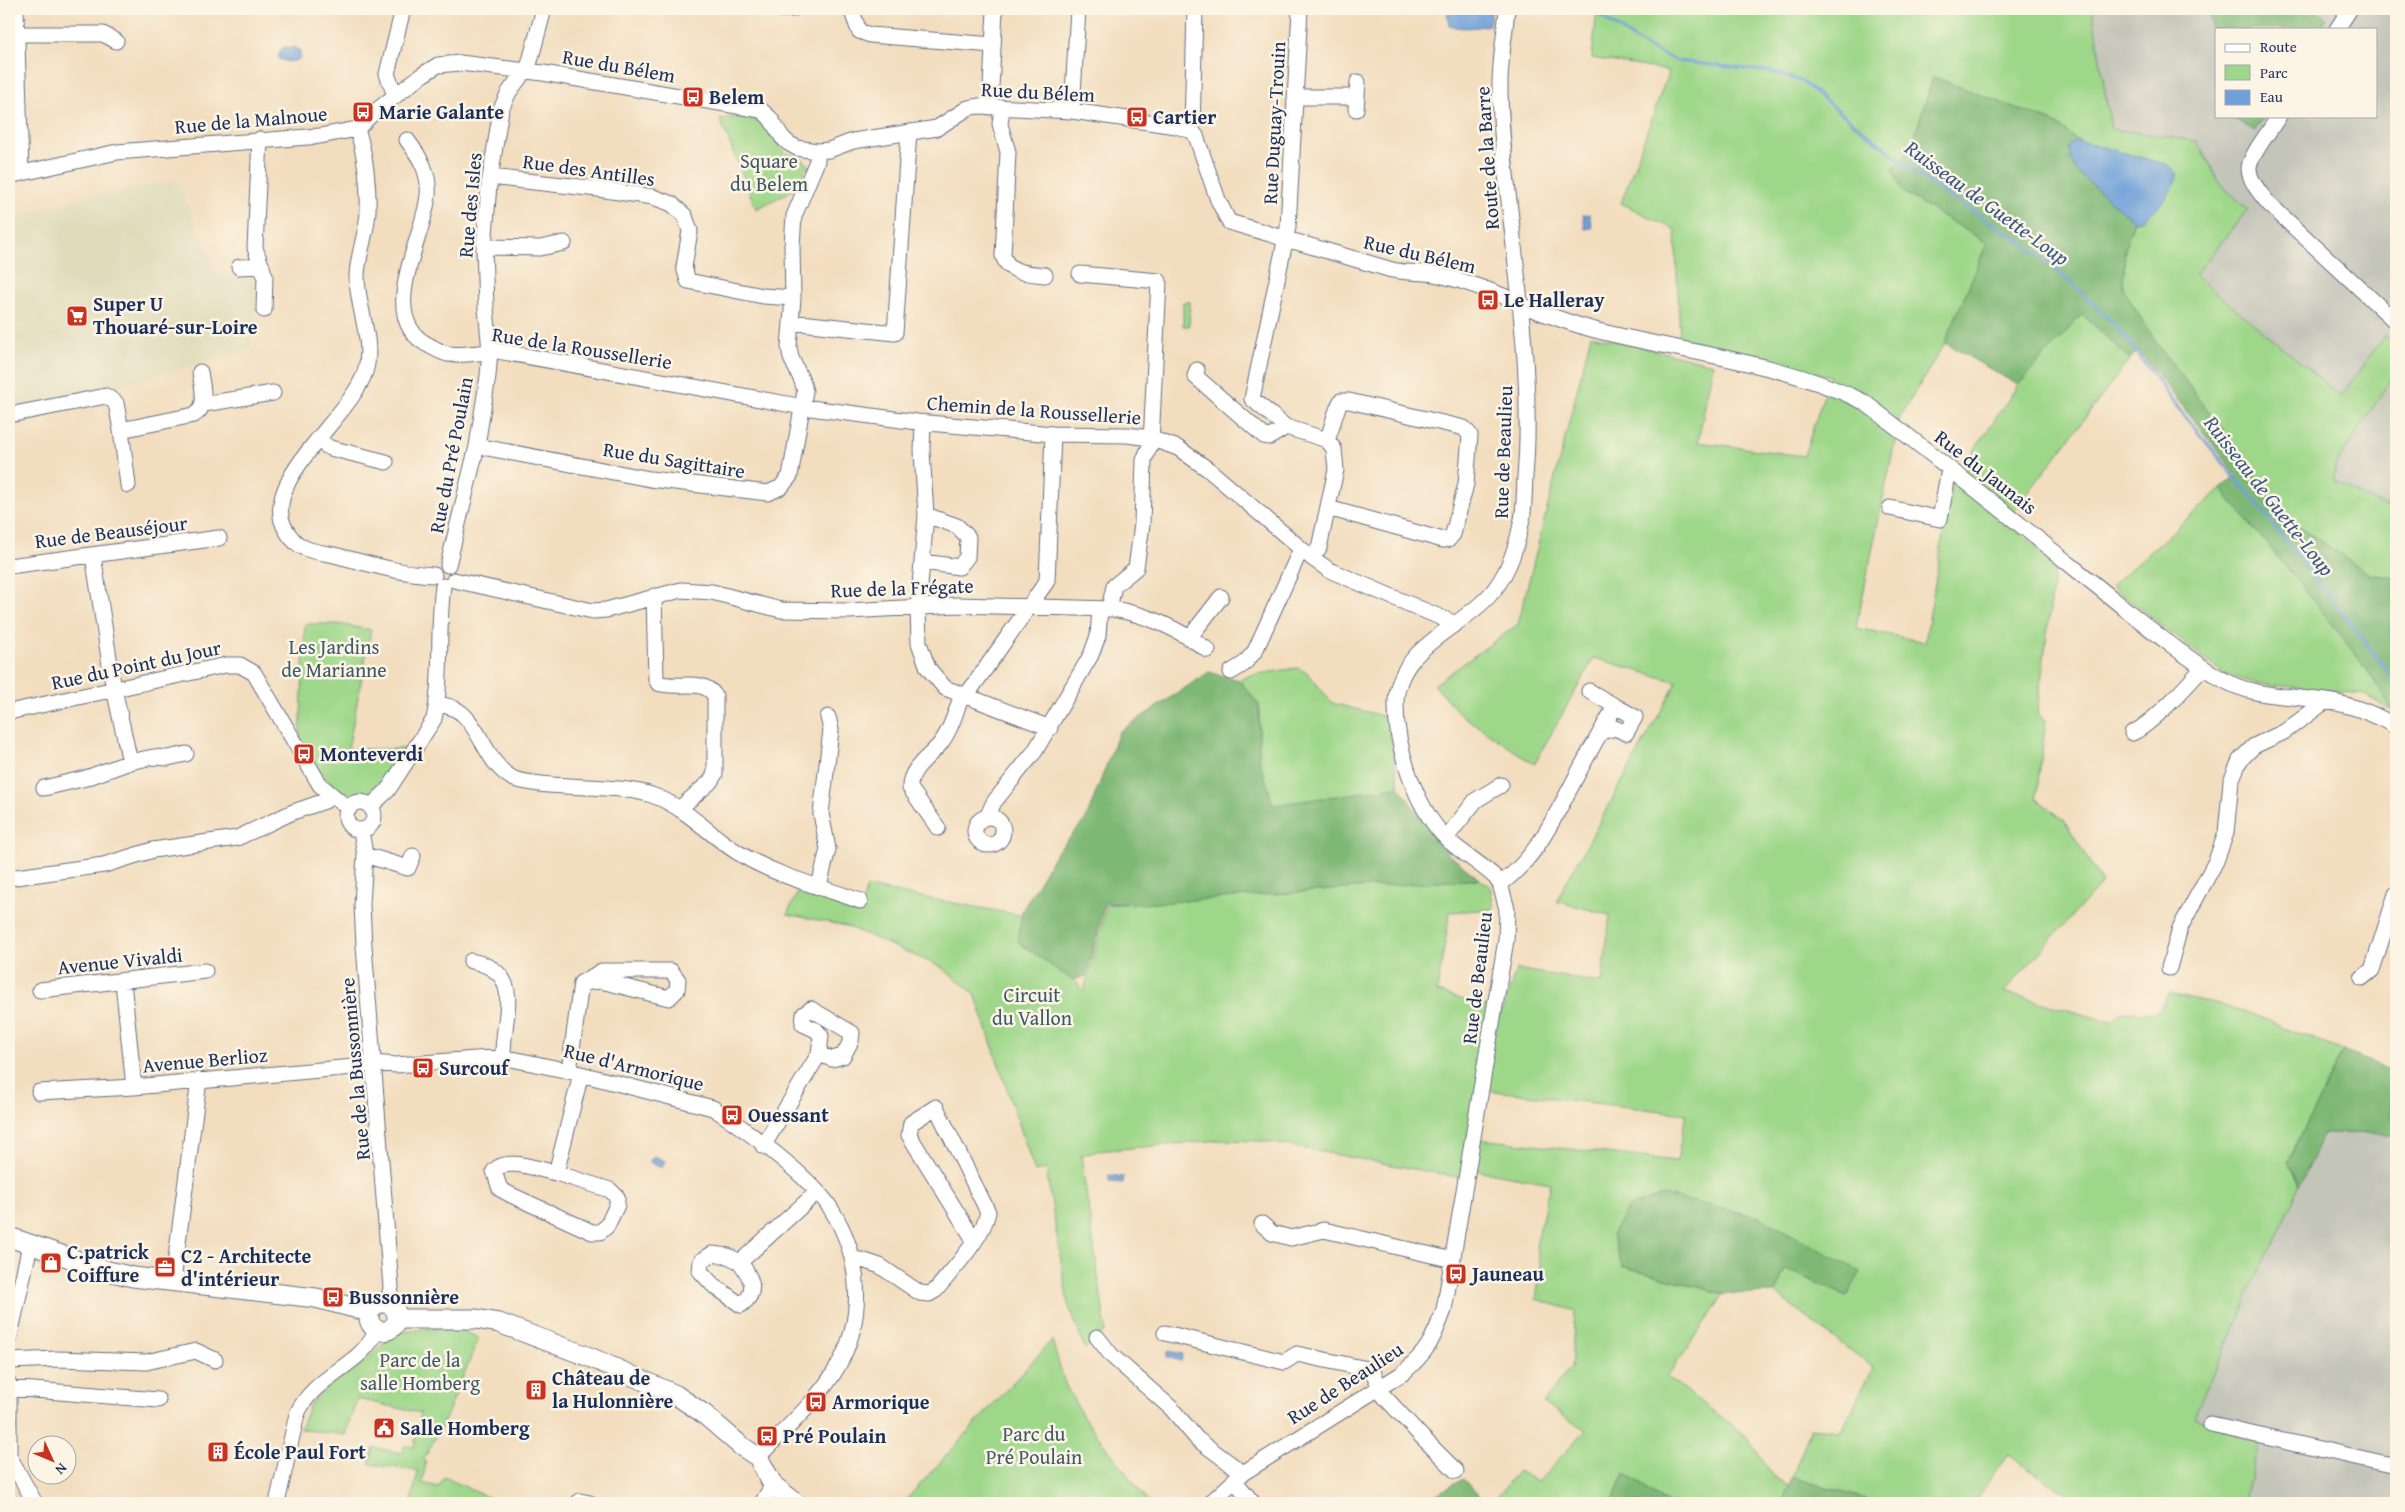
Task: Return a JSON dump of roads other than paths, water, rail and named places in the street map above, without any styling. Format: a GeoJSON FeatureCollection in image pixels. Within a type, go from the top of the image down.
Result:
{"type":"FeatureCollection","features":[{"type":"Feature","properties":{"kind":"main road"},"geometry":{"type":"LineString","coordinates":[[9,1237],[108,1271],[133,1277],[316,1298],[396,1311],[397,1320],[389,1330],[377,1330],[371,1324],[377,1308]]}},
{"type":"Feature","properties":{"kind":"main road"},"geometry":{"type":"LineString","coordinates":[[397,1320],[476,1319],[521,1330],[676,1395],[704,1414],[741,1446],[758,1457],[773,1485],[796,1503]]}},
{"type":"Feature","properties":{"kind":"street"},"geometry":{"type":"LineString","coordinates":[[15,175],[16,9]]}},
{"type":"Feature","properties":{"kind":"street"},"geometry":{"type":"LineString","coordinates":[[395,95],[387,74],[403,9]]}},
{"type":"Feature","properties":{"kind":"street","name":"Rue des Isles"},"geometry":{"type":"LineString","coordinates":[[490,351],[486,308],[484,247],[490,177],[501,109],[509,92],[530,65],[544,9]]}},
{"type":"Feature","properties":{"kind":"street"},"geometry":{"type":"LineString","coordinates":[[779,9],[793,9]]}},
{"type":"Feature","properties":{"kind":"street"},"geometry":{"type":"LineString","coordinates":[[851,9],[859,31],[870,35],[993,45]]}},
{"type":"Feature","properties":{"kind":"street"},"geometry":{"type":"LineString","coordinates":[[995,9],[993,45],[996,108],[1008,152],[1003,256],[1006,264],[1014,269],[1045,275]]}},
{"type":"Feature","properties":{"kind":"street"},"geometry":{"type":"LineString","coordinates":[[1072,111],[1078,9]]}},
{"type":"Feature","properties":{"kind":"street"},"geometry":{"type":"LineString","coordinates":[[1192,131],[1195,9]]}},
{"type":"Feature","properties":{"kind":"street","name":"Rue Duguay-Trouin"},"geometry":{"type":"LineString","coordinates":[[1286,427],[1252,399],[1286,239],[1300,9]]}},
{"type":"Feature","properties":{"kind":"street","name":"Route de la Barre"},"geometry":{"type":"LineString","coordinates":[[1507,9],[1500,84],[1512,230],[1521,304]]}},
{"type":"Feature","properties":{"kind":"street"},"geometry":{"type":"LineString","coordinates":[[2338,28],[2350,9]]}},
{"type":"Feature","properties":{"kind":"street"},"geometry":{"type":"LineString","coordinates":[[16,34],[103,34],[116,41]]}},
{"type":"Feature","properties":{"kind":"street","name":"Rue du Bélem"},"geometry":{"type":"LineString","coordinates":[[395,95],[438,65],[460,63],[525,70],[761,110],[766,112],[782,138],[788,143],[797,148],[817,151],[828,150],[853,141],[944,125],[968,108],[1072,111],[1176,126],[1192,131],[1196,136],[1224,217],[1229,222],[1392,270],[1408,274],[1434,274],[1521,304]]}},
{"type":"Feature","properties":{"kind":"street","name":"Rue de la Malnoue"},"geometry":{"type":"LineString","coordinates":[[15,175],[117,152],[320,136],[357,129],[395,95]]}},
{"type":"Feature","properties":{"kind":"street"},"geometry":{"type":"LineString","coordinates":[[1296,97],[1357,96]]}},
{"type":"Feature","properties":{"kind":"street"},"geometry":{"type":"LineString","coordinates":[[2278,118],[2249,168],[2251,178],[2268,203],[2396,322]]}},
{"type":"Feature","properties":{"kind":"street"},"geometry":{"type":"LineString","coordinates":[[357,129],[362,143],[368,211],[357,275],[368,355],[366,371],[348,405],[317,440],[288,480],[281,503],[281,522],[290,538],[304,548],[444,580],[439,631],[437,705],[434,719],[388,790],[370,807]]}},
{"type":"Feature","properties":{"kind":"street"},"geometry":{"type":"LineString","coordinates":[[791,322],[895,333],[909,132]]}},
{"type":"Feature","properties":{"kind":"street"},"geometry":{"type":"LineString","coordinates":[[260,140],[255,248],[265,276],[264,310]]}},
{"type":"Feature","properties":{"kind":"street","name":"Rue de la Roussellerie"},"geometry":{"type":"LineString","coordinates":[[407,140],[420,157],[426,171],[428,195],[405,283],[404,317],[409,328],[420,341],[447,354],[490,351],[803,407]]}},
{"type":"Feature","properties":{"kind":"street","name":"Rue du Sagittaire"},"geometry":{"type":"LineString","coordinates":[[476,446],[650,478],[768,493],[781,487],[790,476],[805,392],[791,358],[789,348],[793,298],[794,216],[817,161],[817,151]]}},
{"type":"Feature","properties":{"kind":"street","name":"Rue des Antilles"},"geometry":{"type":"LineString","coordinates":[[490,177],[653,197],[672,204],[684,216],[690,231],[684,267],[688,281],[763,296],[793,298]]}},
{"type":"Feature","properties":{"kind":"street"},"geometry":{"type":"LineString","coordinates":[[484,247],[540,248],[564,243]]}},
{"type":"Feature","properties":{"kind":"street"},"geometry":{"type":"LineString","coordinates":[[239,266],[262,266]]}},
{"type":"Feature","properties":{"kind":"street"},"geometry":{"type":"LineString","coordinates":[[987,817],[987,812],[994,802],[1035,752],[1091,655],[1098,636],[1104,609],[1114,586],[1136,568],[1142,524],[1144,460],[1150,438],[1159,281],[1080,274]]}},
{"type":"Feature","properties":{"kind":"street","name":"Rue du Jaunais"},"geometry":{"type":"LineString","coordinates":[[1521,304],[1594,330],[1777,370],[1832,386],[1864,402],[2144,623],[2203,667],[2239,688],[2263,695],[2326,701],[2359,708],[2379,716],[2396,727]]}},
{"type":"Feature","properties":{"kind":"street","name":"Rue de Beaulieu"},"geometry":{"type":"LineString","coordinates":[[1210,1503],[1239,1476],[1403,1373],[1421,1357],[1433,1340],[1444,1310],[1506,940],[1507,909],[1500,884],[1482,865],[1446,838],[1425,810],[1411,784],[1398,727],[1396,700],[1400,683],[1408,666],[1432,641],[1488,598],[1514,555],[1522,521],[1528,410],[1521,304]]}},
{"type":"Feature","properties":{"kind":"street","name":"Rue du Pré Poulain"},"geometry":{"type":"LineString","coordinates":[[444,580],[438,567],[448,565],[476,446],[490,351]]}},
{"type":"Feature","properties":{"kind":"street"},"geometry":{"type":"LineString","coordinates":[[1197,370],[1195,376],[1264,436],[1270,437],[1286,427],[1327,440],[1334,449],[1336,458],[1336,470],[1320,548],[1306,554],[1255,651],[1244,664],[1231,672]]}},
{"type":"Feature","properties":{"kind":"street"},"geometry":{"type":"LineString","coordinates":[[121,430],[194,415],[201,410],[204,404],[200,372]]}},
{"type":"Feature","properties":{"kind":"street"},"geometry":{"type":"LineString","coordinates":[[204,404],[273,393]]}},
{"type":"Feature","properties":{"kind":"street"},"geometry":{"type":"LineString","coordinates":[[9,415],[106,396],[116,403],[128,485]]}},
{"type":"Feature","properties":{"kind":"street"},"geometry":{"type":"LineString","coordinates":[[1327,440],[1341,401],[1349,401],[1464,428],[1470,435],[1466,484],[1453,534],[1449,539],[1442,540],[1328,508]]}},
{"type":"Feature","properties":{"kind":"street","name":"Chemin de la Roussellerie"},"geometry":{"type":"LineString","coordinates":[[803,407],[923,423],[1053,434],[1127,435],[1150,438],[1178,448],[1209,470],[1306,554],[1346,578],[1423,608],[1456,624]]}},
{"type":"Feature","properties":{"kind":"street"},"geometry":{"type":"LineString","coordinates":[[923,423],[922,451],[926,515],[918,609],[919,643],[928,668],[945,688],[1050,728]]}},
{"type":"Feature","properties":{"kind":"street"},"geometry":{"type":"LineString","coordinates":[[938,828],[910,788],[910,781],[913,774],[947,732],[964,695],[1047,581],[1053,434]]}},
{"type":"Feature","properties":{"kind":"street"},"geometry":{"type":"LineString","coordinates":[[317,440],[330,448],[386,462]]}},
{"type":"Feature","properties":{"kind":"street"},"geometry":{"type":"LineString","coordinates":[[1890,508],[1940,519],[1949,469]]}},
{"type":"Feature","properties":{"kind":"street"},"geometry":{"type":"LineString","coordinates":[[923,562],[959,567],[967,557],[968,537],[957,526],[926,515]]}},
{"type":"Feature","properties":{"kind":"street","name":"Rue de Beauséjour"},"geometry":{"type":"LineString","coordinates":[[9,566],[219,538]]}},
{"type":"Feature","properties":{"kind":"street"},"geometry":{"type":"LineString","coordinates":[[93,555],[114,689],[130,762]]}},
{"type":"Feature","properties":{"kind":"street","name":"Rue de la Frégate"},"geometry":{"type":"LineString","coordinates":[[444,580],[593,611],[606,610],[681,590],[712,592],[781,610],[849,611],[918,609],[957,605],[1104,609],[1137,613],[1161,622],[1190,637],[1208,650]]}},
{"type":"Feature","properties":{"kind":"street"},"geometry":{"type":"LineString","coordinates":[[654,596],[656,679],[658,683],[665,686],[704,686],[710,688],[715,696],[715,774],[710,782],[679,809]]}},
{"type":"Feature","properties":{"kind":"street"},"geometry":{"type":"LineString","coordinates":[[1190,637],[1221,597]]}},
{"type":"Feature","properties":{"kind":"street","name":"Rue du Point du Jour"},"geometry":{"type":"LineString","coordinates":[[9,712],[226,665],[240,665],[254,673],[320,785],[349,808]]}},
{"type":"Feature","properties":{"kind":"street"},"geometry":{"type":"LineString","coordinates":[[2132,732],[2142,729],[2152,720],[2203,667]]}},
{"type":"Feature","properties":{"kind":"street"},"geometry":{"type":"LineString","coordinates":[[1589,691],[1635,717],[1626,733],[1615,728],[1601,732]]}},
{"type":"Feature","properties":{"kind":"street"},"geometry":{"type":"LineString","coordinates":[[2169,968],[2180,928],[2216,861],[2226,833],[2231,781],[2240,760],[2254,746],[2284,732],[2326,701]]}},
{"type":"Feature","properties":{"kind":"street"},"geometry":{"type":"LineString","coordinates":[[437,705],[458,708],[467,716],[485,749],[500,770],[516,779],[542,784],[630,791],[655,796],[679,809],[738,853],[776,873],[820,886],[860,901]]}},
{"type":"Feature","properties":{"kind":"street"},"geometry":{"type":"LineString","coordinates":[[1500,884],[1515,873],[1551,827],[1615,706]]}},
{"type":"Feature","properties":{"kind":"street"},"geometry":{"type":"LineString","coordinates":[[820,886],[828,849],[821,814],[831,730],[828,717]]}},
{"type":"Feature","properties":{"kind":"street"},"geometry":{"type":"LineString","coordinates":[[44,788],[86,778],[130,762],[153,757],[168,758],[186,754]]}},
{"type":"Feature","properties":{"kind":"street"},"geometry":{"type":"LineString","coordinates":[[1446,838],[1476,800],[1501,785]]}},
{"type":"Feature","properties":{"kind":"street"},"geometry":{"type":"LineString","coordinates":[[9,878],[104,865],[152,845],[237,838],[293,812],[325,801],[331,795]]}},
{"type":"Feature","properties":{"kind":"street"},"geometry":{"type":"LineString","coordinates":[[359,802],[370,807],[374,815],[372,823],[361,830],[350,825],[346,817],[349,808],[359,802]]}},
{"type":"Feature","properties":{"kind":"street","name":"Rue de la Bussonnière"},"geometry":{"type":"LineString","coordinates":[[361,830],[364,855],[363,938],[391,1287],[390,1298],[377,1308]]}},
{"type":"Feature","properties":{"kind":"street"},"geometry":{"type":"LineString","coordinates":[[364,855],[408,868],[413,856]]}},
{"type":"Feature","properties":{"kind":"street"},"geometry":{"type":"LineString","coordinates":[[2362,978],[2372,970],[2391,925],[2396,894]]}},
{"type":"Feature","properties":{"kind":"street"},"geometry":{"type":"LineString","coordinates":[[471,961],[487,964],[504,978],[508,993],[503,1057]]}},
{"type":"Feature","properties":{"kind":"street","name":"Avenue Vivaldi"},"geometry":{"type":"LineString","coordinates":[[40,990],[205,971]]}},
{"type":"Feature","properties":{"kind":"street"},"geometry":{"type":"LineString","coordinates":[[602,971],[671,972],[678,980],[678,990],[669,998],[601,981],[581,983],[602,971]]}},
{"type":"Feature","properties":{"kind":"street"},"geometry":{"type":"LineString","coordinates":[[122,982],[134,1087]]}},
{"type":"Feature","properties":{"kind":"street"},"geometry":{"type":"LineString","coordinates":[[556,1173],[575,1073],[581,983]]}},
{"type":"Feature","properties":{"kind":"street"},"geometry":{"type":"LineString","coordinates":[[763,1146],[818,1054]]}},
{"type":"Feature","properties":{"kind":"street","name":"Rue d'Armorique"},"geometry":{"type":"LineString","coordinates":[[374,1063],[396,1065],[503,1057],[713,1108],[763,1146],[817,1192],[830,1207],[845,1234],[853,1260],[858,1302],[854,1325],[838,1366],[828,1383],[758,1457]]}},
{"type":"Feature","properties":{"kind":"street","name":"Avenue Berlioz"},"geometry":{"type":"LineString","coordinates":[[39,1092],[134,1087],[353,1067],[374,1063]]}},
{"type":"Feature","properties":{"kind":"street"},"geometry":{"type":"LineString","coordinates":[[173,1281],[199,1080]]}},
{"type":"Feature","properties":{"kind":"street"},"geometry":{"type":"LineString","coordinates":[[853,1260],[862,1260],[880,1266],[920,1293],[929,1294],[936,1290],[974,1240],[986,1222],[988,1212],[936,1107],[911,1123],[909,1135],[974,1240]]}},
{"type":"Feature","properties":{"kind":"street"},"geometry":{"type":"LineString","coordinates":[[511,1164],[556,1173],[610,1190],[617,1197],[617,1205],[607,1226],[600,1232],[592,1232],[500,1190],[494,1171],[498,1167],[511,1164]]}},
{"type":"Feature","properties":{"kind":"street"},"geometry":{"type":"LineString","coordinates":[[740,1262],[817,1192]]}},
{"type":"Feature","properties":{"kind":"street"},"geometry":{"type":"LineString","coordinates":[[1262,1224],[1272,1233],[1291,1238],[1324,1230],[1453,1260]]}},
{"type":"Feature","properties":{"kind":"street"},"geometry":{"type":"LineString","coordinates":[[9,1340],[30,1245]]}},
{"type":"Feature","properties":{"kind":"street"},"geometry":{"type":"LineString","coordinates":[[277,1503],[297,1414],[303,1402],[310,1392],[362,1351],[377,1330]]}},
{"type":"Feature","properties":{"kind":"street"},"geometry":{"type":"LineString","coordinates":[[1165,1333],[1284,1362],[1297,1354],[1367,1369],[1373,1372],[1383,1395],[1456,1471]]}},
{"type":"Feature","properties":{"kind":"street"},"geometry":{"type":"LineString","coordinates":[[1097,1337],[1112,1356],[1171,1408],[1197,1439],[1239,1476],[1253,1503]]}},
{"type":"Feature","properties":{"kind":"street"},"geometry":{"type":"LineString","coordinates":[[9,1361],[58,1359],[146,1362],[196,1351],[215,1360]]}},
{"type":"Feature","properties":{"kind":"street"},"geometry":{"type":"LineString","coordinates":[[9,1384],[9,1456],[35,1503]]}},
{"type":"Feature","properties":{"kind":"street"},"geometry":{"type":"LineString","coordinates":[[9,1388],[158,1400]]}},
{"type":"Feature","properties":{"kind":"street"},"geometry":{"type":"LineString","coordinates":[[2211,1425],[2396,1466]]}},
{"type":"Feature","properties":{"kind":"street"},"geometry":{"type":"LineString","coordinates":[[762,1503],[773,1485]]}},
{"type":"Feature","properties":{"kind":"street"},"geometry":{"type":"LineString","coordinates":[[578,1503],[590,1503]]}},
{"type":"Feature","properties":{"kind":"water"},"geometry":{"type":"Polygon","coordinates":[[[1447,9],[1492,9],[1489,25],[1464,28],[1449,26],[1447,9]]]}},
{"type":"Feature","properties":{"kind":"water"},"geometry":{"type":"Polygon","coordinates":[[[284,47],[295,48],[300,51],[300,58],[295,61],[279,59],[279,52],[284,47]]]}},
{"type":"Feature","properties":{"kind":"water"},"geometry":{"type":"Polygon","coordinates":[[[2076,140],[2169,165],[2178,174],[2172,189],[2155,210],[2134,221],[2076,171],[2070,158],[2069,147],[2076,140]]]}},
{"type":"Feature","properties":{"kind":"water"},"geometry":{"type":"Polygon","coordinates":[[[1589,214],[1592,228],[1585,229],[1583,215],[1589,214]]]}},
{"type":"Feature","properties":{"kind":"water"},"geometry":{"type":"Polygon","coordinates":[[[654,1156],[665,1161],[662,1168],[651,1163],[650,1160],[654,1156]]]}},
{"type":"Feature","properties":{"kind":"water"},"geometry":{"type":"Polygon","coordinates":[[[1109,1175],[1124,1177],[1123,1183],[1109,1182],[1109,1175]]]}},
{"type":"Feature","properties":{"kind":"water"},"geometry":{"type":"Polygon","coordinates":[[[1168,1351],[1183,1354],[1181,1361],[1167,1357],[1168,1351]]]}},
{"type":"Feature","properties":{"kind":"waterway","name":"Ruisseau de Guette-Loup"},"geometry":{"type":"LineString","coordinates":[[1590,9],[1645,46],[1677,61],[1772,72],[1801,81],[1934,187],[2023,243],[2072,283],[2120,330],[2181,412],[2251,496],[2396,682]]}},
{"type":"Feature","properties":{"kind":"place","name":"Belem"},"geometry":{"type":"Point","coordinates":[693,97]}},
{"type":"Feature","properties":{"kind":"place","name":"Marie Galante"},"geometry":{"type":"Point","coordinates":[363,112]}},
{"type":"Feature","properties":{"kind":"place","name":"Cartier"},"geometry":{"type":"Point","coordinates":[1137,117]}},
{"type":"Feature","properties":{"kind":"place","name":"Le Halleray"},"geometry":{"type":"Point","coordinates":[1488,300]}},
{"type":"Feature","properties":{"kind":"place","name":"Super U Thouaré-sur-Loire"},"geometry":{"type":"Point","coordinates":[77,316]}},
{"type":"Feature","properties":{"kind":"place","name":"Monteverdi"},"geometry":{"type":"Point","coordinates":[304,754]}},
{"type":"Feature","properties":{"kind":"place","name":"Surcouf"},"geometry":{"type":"Point","coordinates":[423,1068]}},
{"type":"Feature","properties":{"kind":"place","name":"Ouessant"},"geometry":{"type":"Point","coordinates":[732,1115]}},
{"type":"Feature","properties":{"kind":"place","name":"C.patrick Coiffure"},"geometry":{"type":"Point","coordinates":[51,1263]}},
{"type":"Feature","properties":{"kind":"place","name":"C2 - Architecte d'intérieur"},"geometry":{"type":"Point","coordinates":[165,1267]}},
{"type":"Feature","properties":{"kind":"place","name":"Jauneau"},"geometry":{"type":"Point","coordinates":[1456,1274]}},
{"type":"Feature","properties":{"kind":"place","name":"Bussonnière"},"geometry":{"type":"Point","coordinates":[333,1297]}},
{"type":"Feature","properties":{"kind":"place","name":"Château de la Hulonnière"},"geometry":{"type":"Point","coordinates":[536,1390]}},
{"type":"Feature","properties":{"kind":"place","name":"Armorique"},"geometry":{"type":"Point","coordinates":[816,1402]}},
{"type":"Feature","properties":{"kind":"place","name":"Salle Homberg"},"geometry":{"type":"Point","coordinates":[384,1428]}},
{"type":"Feature","properties":{"kind":"place","name":"Pré Poulain"},"geometry":{"type":"Point","coordinates":[767,1436]}},
{"type":"Feature","properties":{"kind":"place","name":"École Paul Fort"},"geometry":{"type":"Point","coordinates":[218,1452]}},
{"type":"Feature","properties":{"kind":"park label","name":"Square du Belem"},"geometry":{"type":"Point","coordinates":[769,172]}},
{"type":"Feature","properties":{"kind":"park label","name":"Les Jardins de Marianne"},"geometry":{"type":"Point","coordinates":[334,658]}},
{"type":"Feature","properties":{"kind":"park label","name":"Circuit du Vallon"},"geometry":{"type":"Point","coordinates":[1032,1006]}},
{"type":"Feature","properties":{"kind":"park label","name":"Parc de la salle Homberg"},"geometry":{"type":"Point","coordinates":[420,1372]}},
{"type":"Feature","properties":{"kind":"park label","name":"Parc du Pré Poulain"},"geometry":{"type":"Point","coordinates":[1034,1446]}}]}
